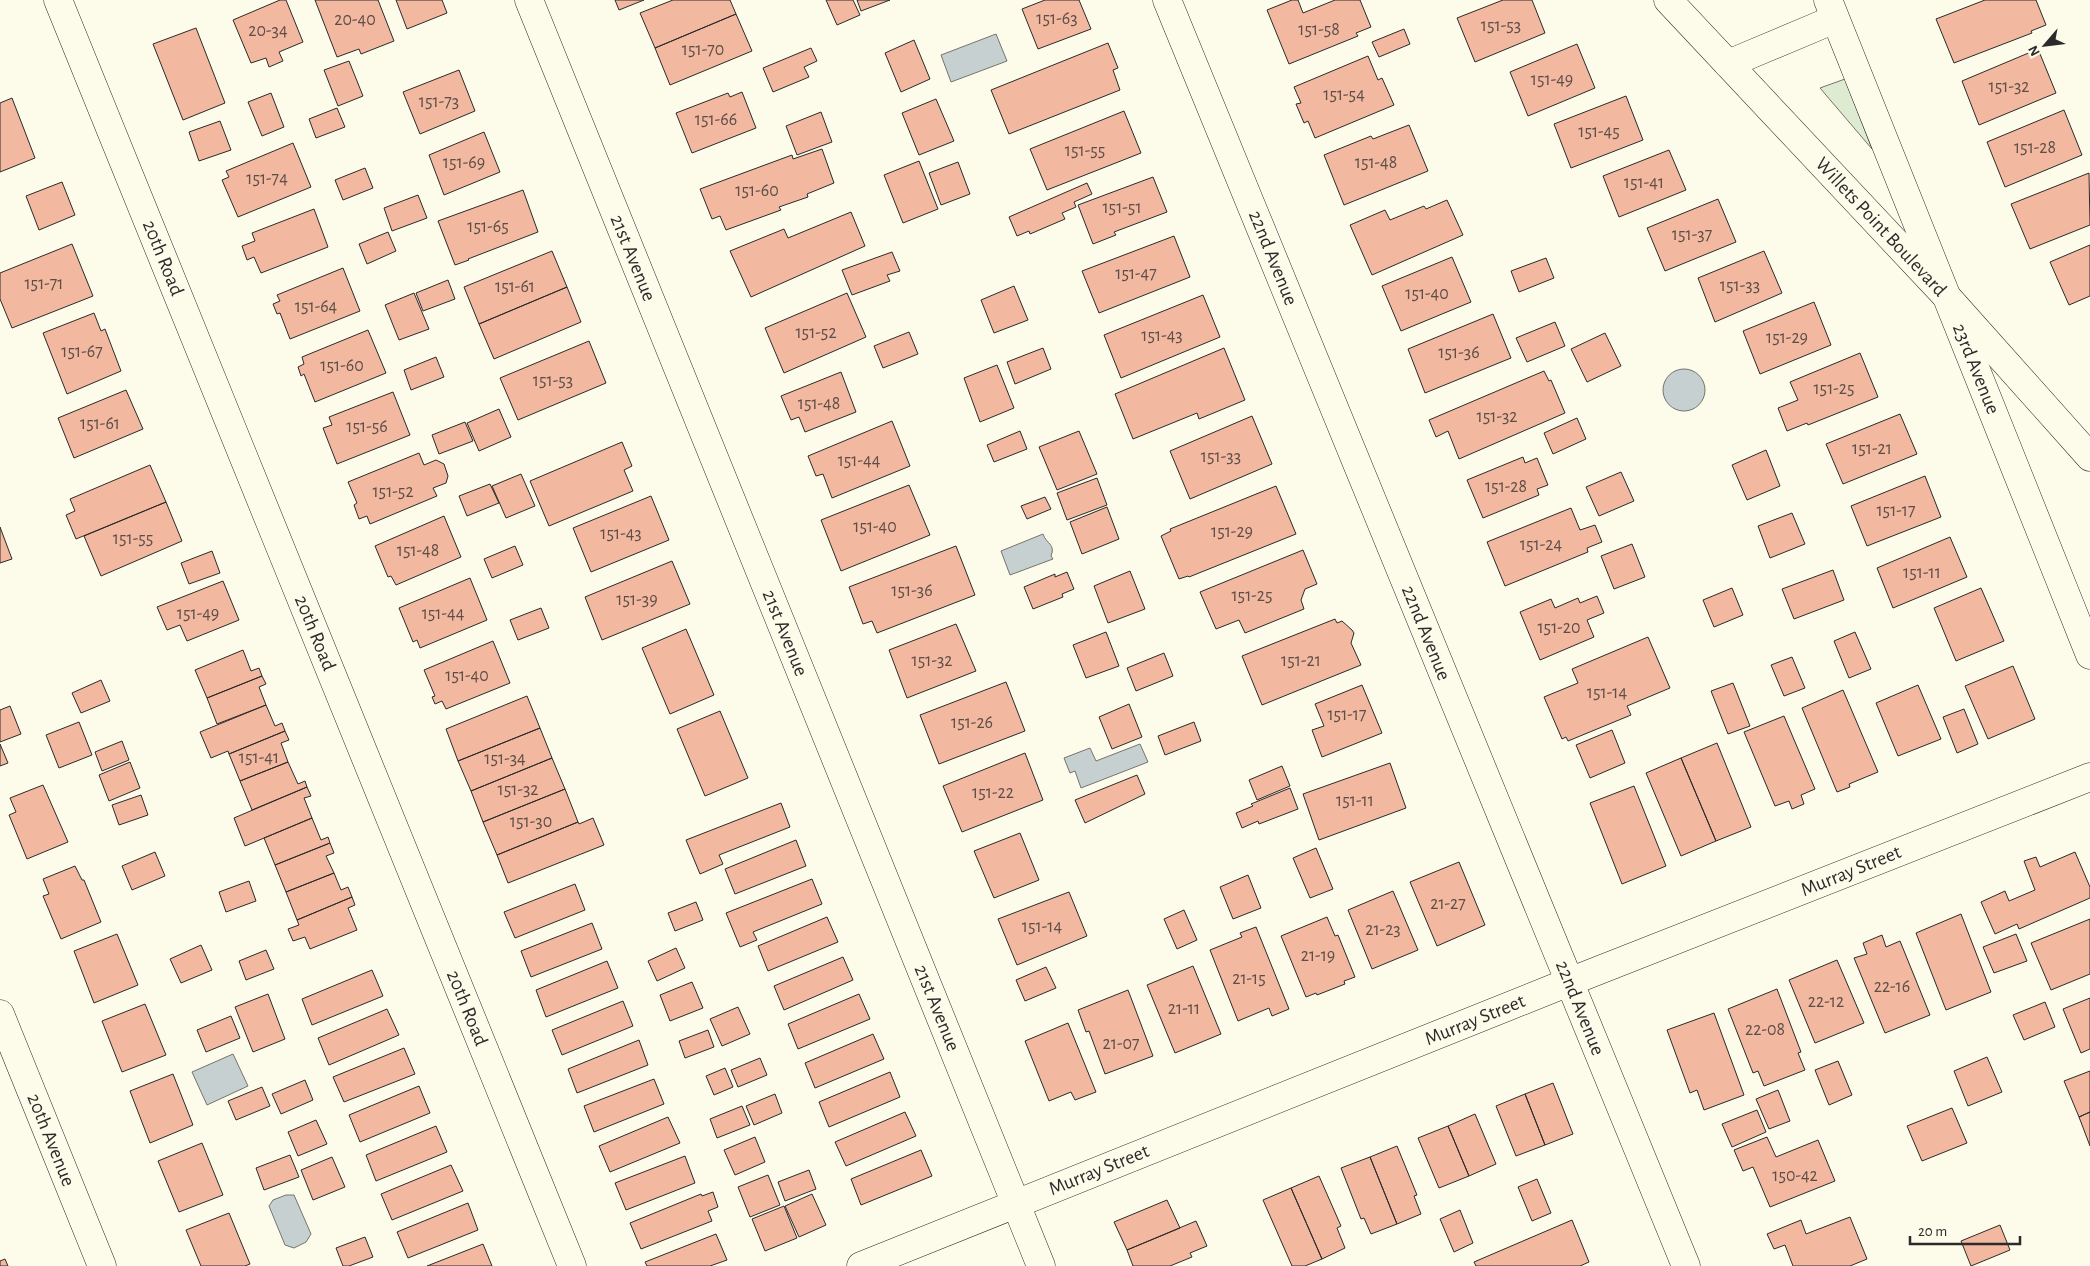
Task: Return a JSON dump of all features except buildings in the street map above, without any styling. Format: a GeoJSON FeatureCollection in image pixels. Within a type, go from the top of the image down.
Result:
{"type":"FeatureCollection","features":[{"type":"Feature","properties":{"kind":"street","name":"20th Road"},"geometry":{"type":"LineString","coordinates":[[58,0],[572,1266]]}},
{"type":"Feature","properties":{"kind":"street","name":"21st Avenue"},"geometry":{"type":"LineString","coordinates":[[529,0],[1041,1266]]}},
{"type":"Feature","properties":{"kind":"street","name":"22nd Avenue"},"geometry":{"type":"LineString","coordinates":[[1167,0],[1686,1266]]}},
{"type":"Feature","properties":{"kind":"street","name":"Willets Point Boulevard"},"geometry":{"type":"LineString","coordinates":[[1668,0],[1948,298],[2090,457]]}},
{"type":"Feature","properties":{"kind":"street"},"geometry":{"type":"LineString","coordinates":[[1728,64],[1832,9]]}},
{"type":"Feature","properties":{"kind":"street","name":"23rd Avenue"},"geometry":{"type":"LineString","coordinates":[[1832,9],[2090,655]]}},
{"type":"Feature","properties":{"kind":"street","name":"Murray Street"},"geometry":{"type":"LineString","coordinates":[[861,1266],[1569,982],[2090,777]]}},
{"type":"Feature","properties":{"kind":"street","name":"20th Avenue"},"geometry":{"type":"LineString","coordinates":[[0,1014],[102,1266]]}},
{"type":"Feature","properties":{"kind":"green space"},"geometry":{"type":"Polygon","coordinates":[[[1845,79],[1872,149],[1820,88],[1845,79]]]}},
{"type":"Feature","properties":{"kind":"shaded area"},"geometry":{"type":"Polygon","coordinates":[[[996,34],[1007,61],[951,82],[941,55],[996,34]]]}},
{"type":"Feature","properties":{"kind":"shaded area"},"geometry":{"type":"Polygon","coordinates":[[[1684,369],[1699,375],[1705,390],[1699,405],[1684,411],[1669,405],[1663,390],[1669,375],[1684,369]]]}},
{"type":"Feature","properties":{"kind":"shaded area"},"geometry":{"type":"Polygon","coordinates":[[[1043,534],[1051,546],[1051,556],[1053,559],[1010,575],[1001,551],[1043,534]]]}},
{"type":"Feature","properties":{"kind":"shaded area"},"geometry":{"type":"Polygon","coordinates":[[[1140,744],[1148,762],[1081,788],[1075,771],[1070,773],[1064,758],[1090,748],[1096,761],[1140,744]]]}},
{"type":"Feature","properties":{"kind":"shaded area"},"geometry":{"type":"Polygon","coordinates":[[[233,1054],[248,1086],[207,1105],[192,1072],[233,1054]]]}},
{"type":"Feature","properties":{"kind":"shaded area"},"geometry":{"type":"Polygon","coordinates":[[[286,1195],[294,1195],[311,1234],[306,1242],[294,1248],[285,1245],[269,1206],[273,1200],[286,1195]]]}}]}
